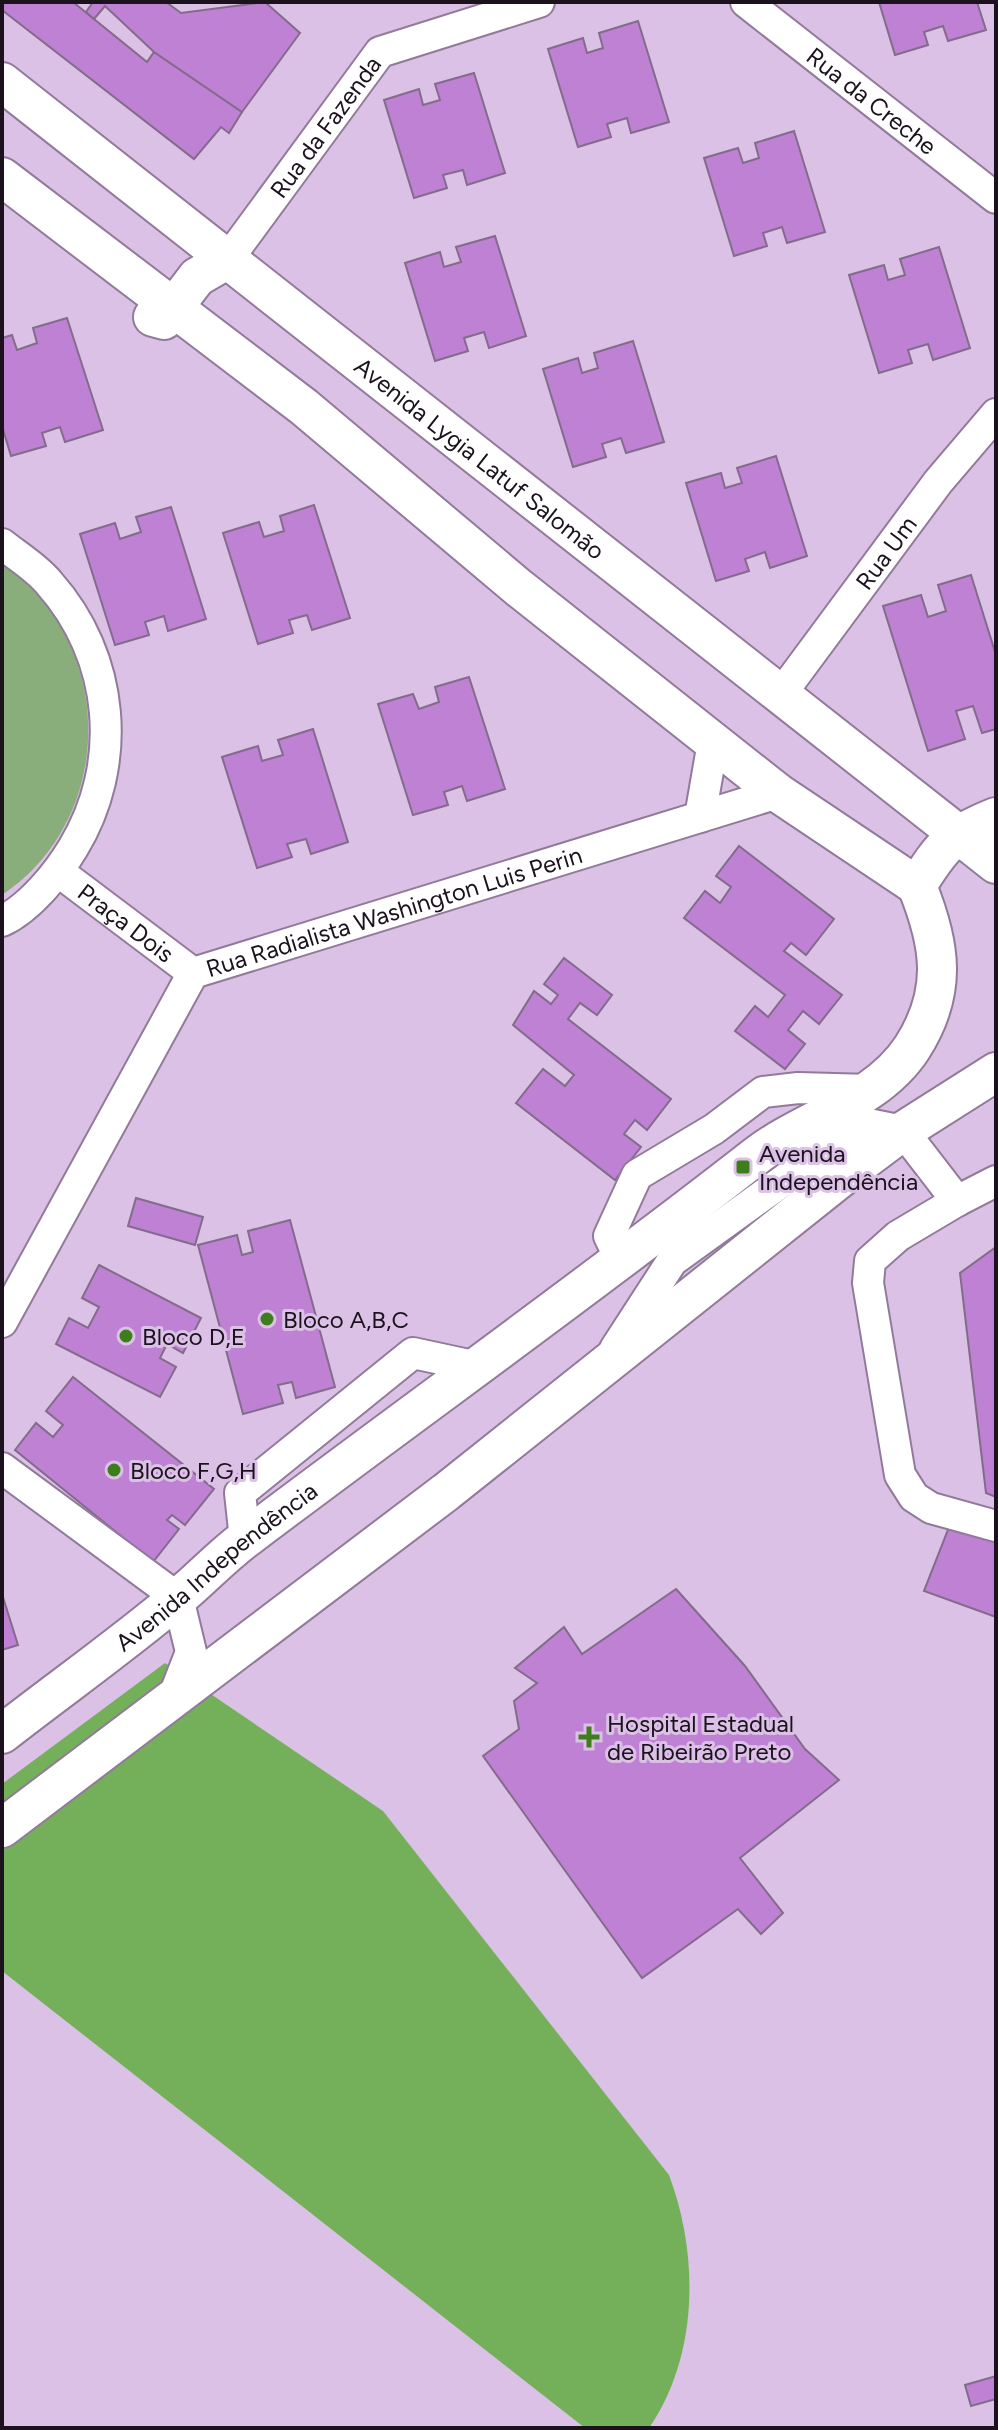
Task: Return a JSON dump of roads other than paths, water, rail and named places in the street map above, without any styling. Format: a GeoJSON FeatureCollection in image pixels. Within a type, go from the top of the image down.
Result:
{"type":"FeatureCollection","features":[{"type":"Feature","properties":{"kind":"main road","name":"Avenida Lygia Latuf Salomão"},"geometry":{"type":"LineString","coordinates":[[2,82],[409,405],[958,832]]}},
{"type":"Feature","properties":{"kind":"main road"},"geometry":{"type":"LineString","coordinates":[[2,177],[304,407],[519,588],[778,793],[917,886],[935,857],[958,832],[996,817]]}},
{"type":"Feature","properties":{"kind":"main road"},"geometry":{"type":"LineString","coordinates":[[2,199],[7,214],[141,314],[164,320],[197,277],[228,259]]}},
{"type":"Feature","properties":{"kind":"main road"},"geometry":{"type":"LineString","coordinates":[[958,832],[996,864]]}},
{"type":"Feature","properties":{"kind":"main road","name":"Avenida Independência"},"geometry":{"type":"LineString","coordinates":[[2,1734],[178,1598],[245,1539],[621,1261],[762,1152],[871,1090],[910,1051],[931,1013],[939,959],[932,924],[917,886]]}},
{"type":"Feature","properties":{"kind":"main road"},"geometry":{"type":"LineString","coordinates":[[2,1828],[446,1492],[903,1131],[996,1072]]}},
{"type":"Feature","properties":{"kind":"street","name":"Rua da Fazenda"},"geometry":{"type":"LineString","coordinates":[[228,259],[380,52],[539,2]]}},
{"type":"Feature","properties":{"kind":"street","name":"Rua da Creche"},"geometry":{"type":"LineString","coordinates":[[746,2],[996,198]]}},
{"type":"Feature","properties":{"kind":"street","name":"Rua Um"},"geometry":{"type":"LineString","coordinates":[[781,694],[938,482],[996,414]]}},
{"type":"Feature","properties":{"kind":"street"},"geometry":{"type":"LineString","coordinates":[[2,544],[49,582],[85,634],[105,694],[107,757],[91,818],[59,872],[2,921]]}},
{"type":"Feature","properties":{"kind":"street"},"geometry":{"type":"LineString","coordinates":[[700,817],[713,742]]}},
{"type":"Feature","properties":{"kind":"street","name":"Rua Radialista Washington Luis Perin"},"geometry":{"type":"LineString","coordinates":[[2,1322],[193,973],[778,793]]}},
{"type":"Feature","properties":{"kind":"street","name":"Praça Dois"},"geometry":{"type":"LineString","coordinates":[[59,872],[193,973]]}},
{"type":"Feature","properties":{"kind":"street"},"geometry":{"type":"LineString","coordinates":[[621,1261],[609,1236],[637,1175],[714,1129],[763,1092],[798,1088],[871,1090]]}},
{"type":"Feature","properties":{"kind":"street"},"geometry":{"type":"LineString","coordinates":[[903,1131],[957,1201]]}},
{"type":"Feature","properties":{"kind":"street"},"geometry":{"type":"LineString","coordinates":[[996,1181],[898,1236],[870,1261],[868,1283],[900,1475],[914,1497],[931,1508],[996,1526]]}},
{"type":"Feature","properties":{"kind":"street"},"geometry":{"type":"LineString","coordinates":[[245,1539],[240,1493],[413,1353],[478,1367]]}},
{"type":"Feature","properties":{"kind":"street"},"geometry":{"type":"LineString","coordinates":[[2,1468],[178,1598],[191,1652],[173,1698]]}},
{"type":"Feature","properties":{"kind":"place","name":"Avenida Independência"},"geometry":{"type":"Point","coordinates":[743,1167]}},
{"type":"Feature","properties":{"kind":"place","name":"Bloco A,B,C"},"geometry":{"type":"Point","coordinates":[267,1319]}},
{"type":"Feature","properties":{"kind":"place","name":"Bloco D,E"},"geometry":{"type":"Point","coordinates":[126,1336]}},
{"type":"Feature","properties":{"kind":"place","name":"Bloco F,G,H"},"geometry":{"type":"Point","coordinates":[114,1470]}},
{"type":"Feature","properties":{"kind":"place","name":"Hospital Estadual de Ribeirão Preto"},"geometry":{"type":"Point","coordinates":[589,1737]}}]}
